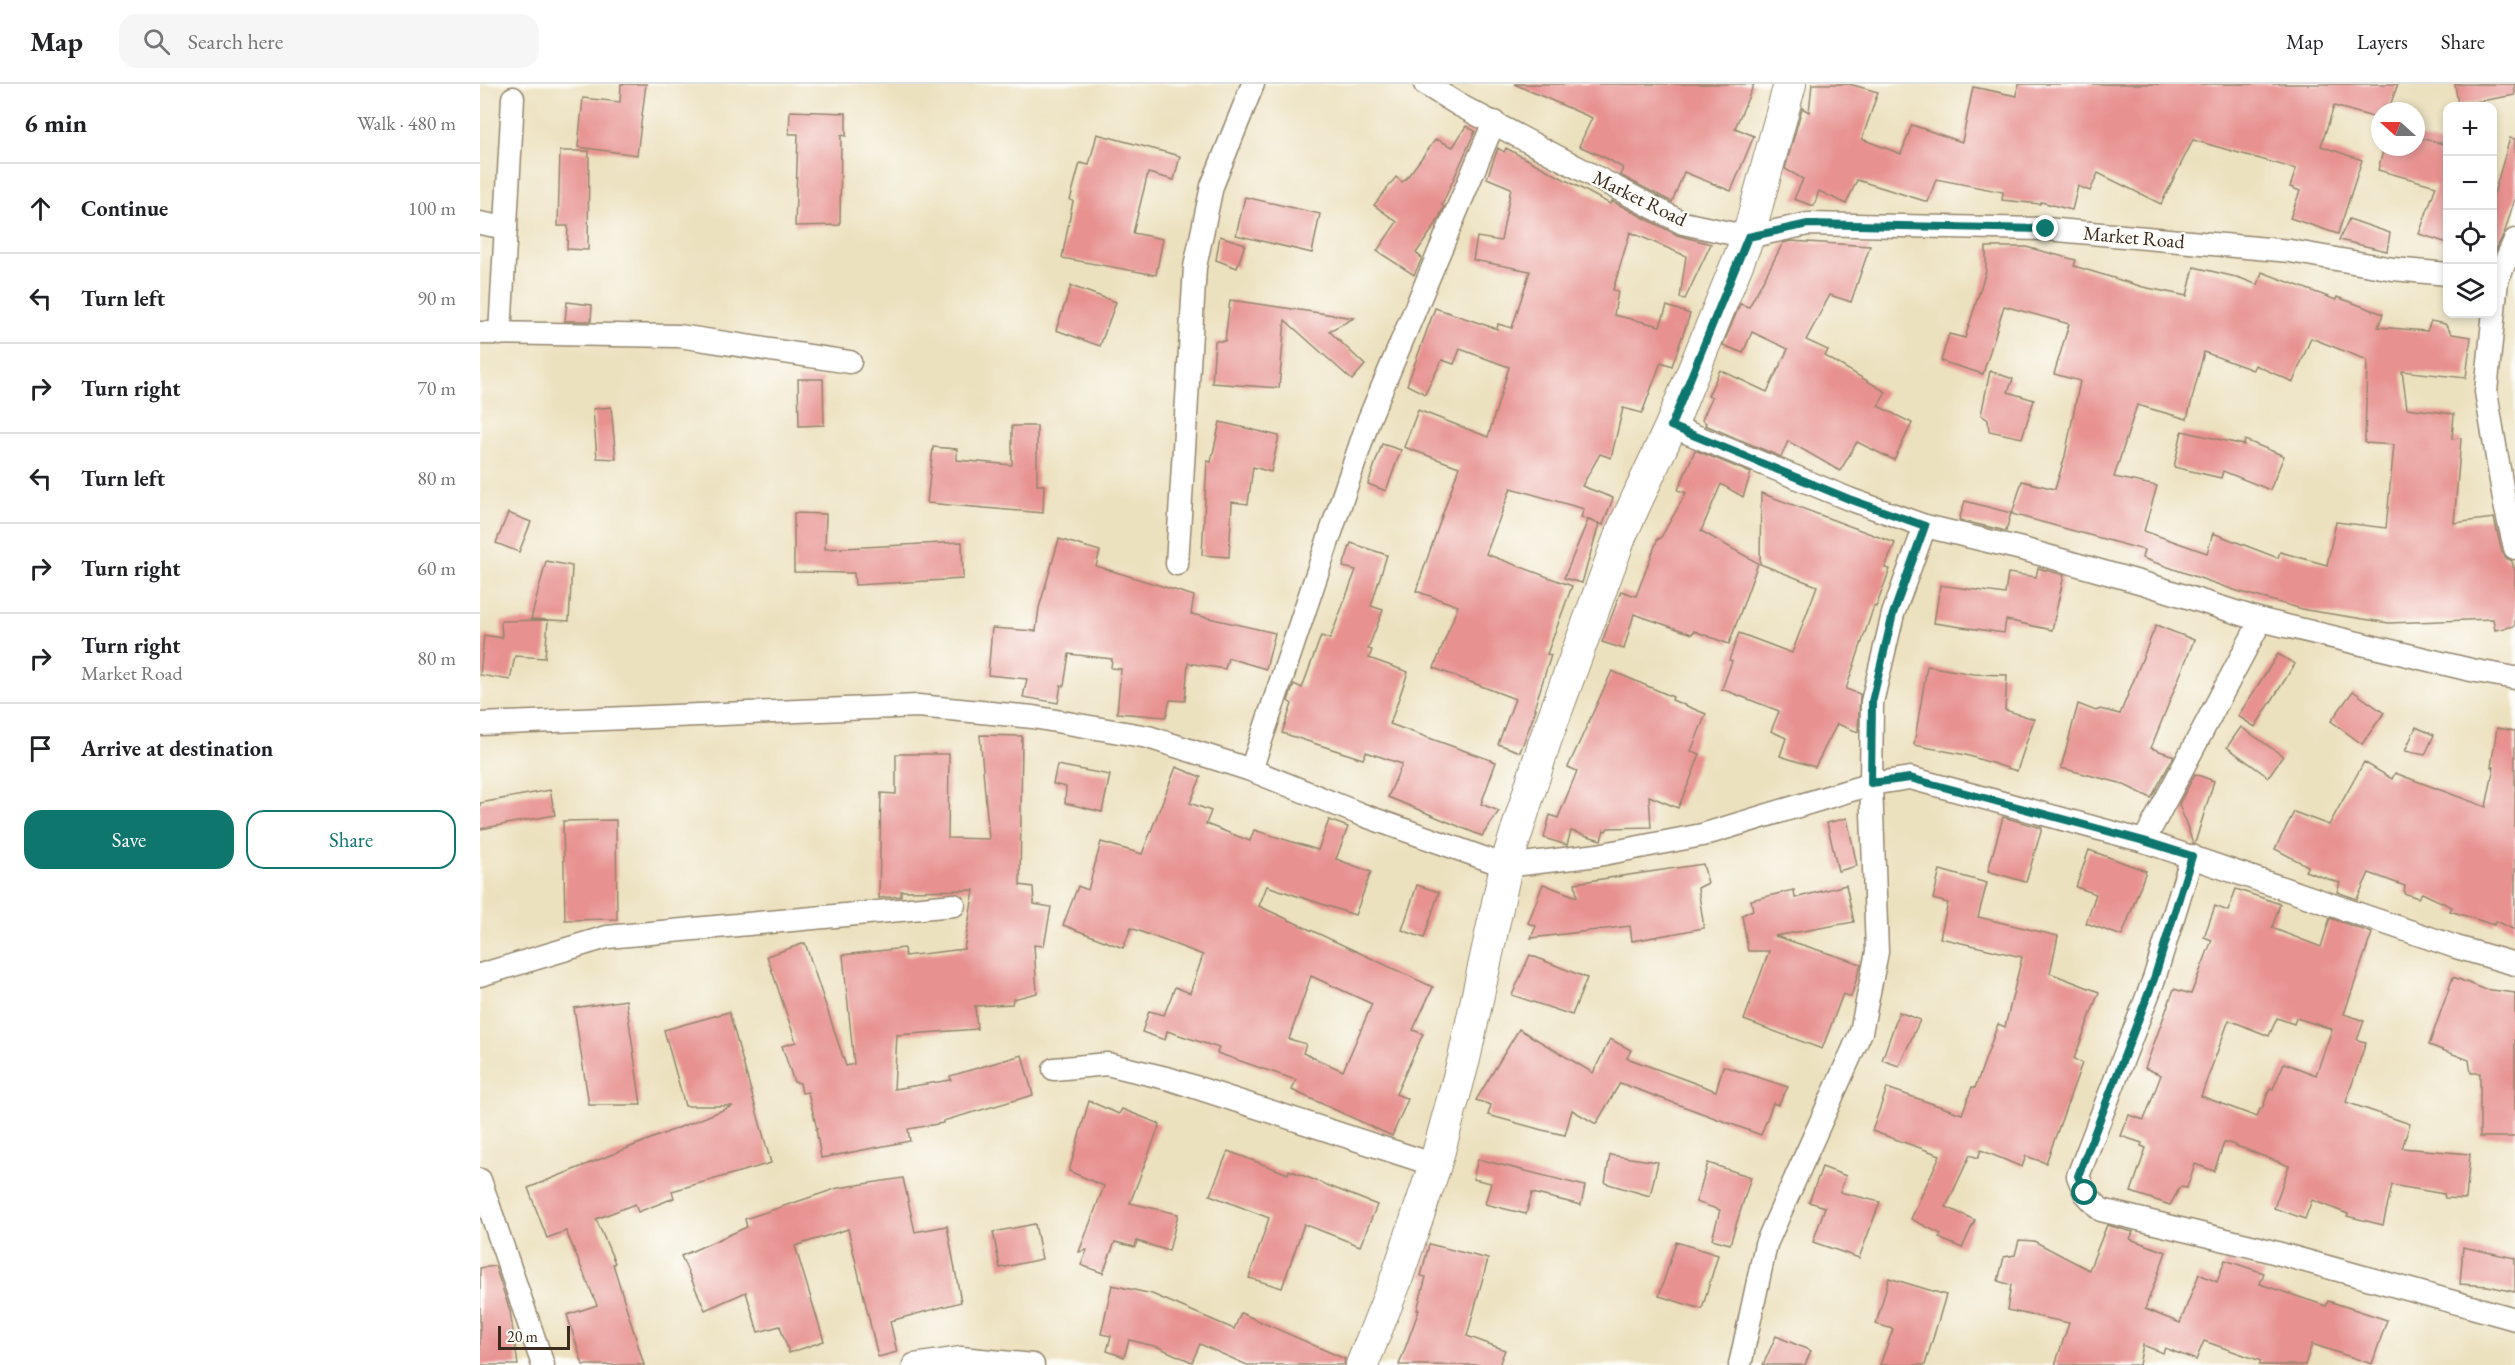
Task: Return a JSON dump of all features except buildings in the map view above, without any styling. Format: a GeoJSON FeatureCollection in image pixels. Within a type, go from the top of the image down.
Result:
{"type":"FeatureCollection","features":[{"type":"Feature","properties":{"kind":"street"},"geometry":{"type":"LineString","coordinates":[[1177,564],[1195,267],[1212,186],[1253,84]]}},
{"type":"Feature","properties":{"kind":"street","name":"Market Road"},"geometry":{"type":"LineString","coordinates":[[1425,84],[1461,106],[1683,223],[1748,237],[1808,224],[2046,229],[2290,251],[2443,273]]}},
{"type":"Feature","properties":{"kind":"street"},"geometry":{"type":"LineString","coordinates":[[1362,1365],[1396,1280],[1435,1165],[1464,1059],[1506,866],[1545,741],[1621,534],[1671,426],[1748,237],[1790,84]]}},
{"type":"Feature","properties":{"kind":"street"},"geometry":{"type":"LineString","coordinates":[[513,98],[506,228],[490,333],[680,336],[849,362]]}},
{"type":"Feature","properties":{"kind":"street"},"geometry":{"type":"LineString","coordinates":[[1251,771],[1369,419],[1494,122]]}},
{"type":"Feature","properties":{"kind":"street"},"geometry":{"type":"LineString","coordinates":[[480,223],[506,228]]}},
{"type":"Feature","properties":{"kind":"street"},"geometry":{"type":"LineString","coordinates":[[2515,240],[2501,278],[2486,392],[2505,505],[2515,548]]}},
{"type":"Feature","properties":{"kind":"street"},"geometry":{"type":"LineString","coordinates":[[1671,426],[1849,499],[1925,526],[2048,556],[2261,620],[2471,670],[2515,678]]}},
{"type":"Feature","properties":{"kind":"street"},"geometry":{"type":"LineString","coordinates":[[1740,1365],[1766,1244],[1861,1032],[1877,952],[1871,783],[1872,702],[1893,614],[1925,526]]}},
{"type":"Feature","properties":{"kind":"street"},"geometry":{"type":"LineString","coordinates":[[2144,841],[2261,620]]}},
{"type":"Feature","properties":{"kind":"street"},"geometry":{"type":"LineString","coordinates":[[480,724],[918,706],[1033,717],[1148,737],[1251,771],[1360,814],[1506,866],[1598,855],[1702,835],[1871,783],[1910,778],[2144,841],[2456,947],[2515,964]]}},
{"type":"Feature","properties":{"kind":"street"},"geometry":{"type":"LineString","coordinates":[[2192,856],[2154,979],[2078,1176],[2085,1193],[2101,1210],[2259,1248],[2515,1319]]}},
{"type":"Feature","properties":{"kind":"street"},"geometry":{"type":"LineString","coordinates":[[480,975],[607,937],[954,905]]}},
{"type":"Feature","properties":{"kind":"street"},"geometry":{"type":"LineString","coordinates":[[1054,1069],[1107,1064],[1170,1079],[1435,1165]]}},
{"type":"Feature","properties":{"kind":"street"},"geometry":{"type":"LineString","coordinates":[[480,1180],[543,1365]]}},
{"type":"Feature","properties":{"kind":"street"},"geometry":{"type":"LineString","coordinates":[[914,1365],[961,1358],[1033,1365]]}},
{"type":"Feature","properties":{"kind":"route"},"geometry":{"type":"LineString","coordinates":[[2046,229],[1808,224],[1748,237],[1671,426],[1849,499],[1925,526],[1893,614],[1872,702],[1871,783],[1910,778],[2192,856],[2154,979],[2078,1176],[2085,1193]]}}]}
